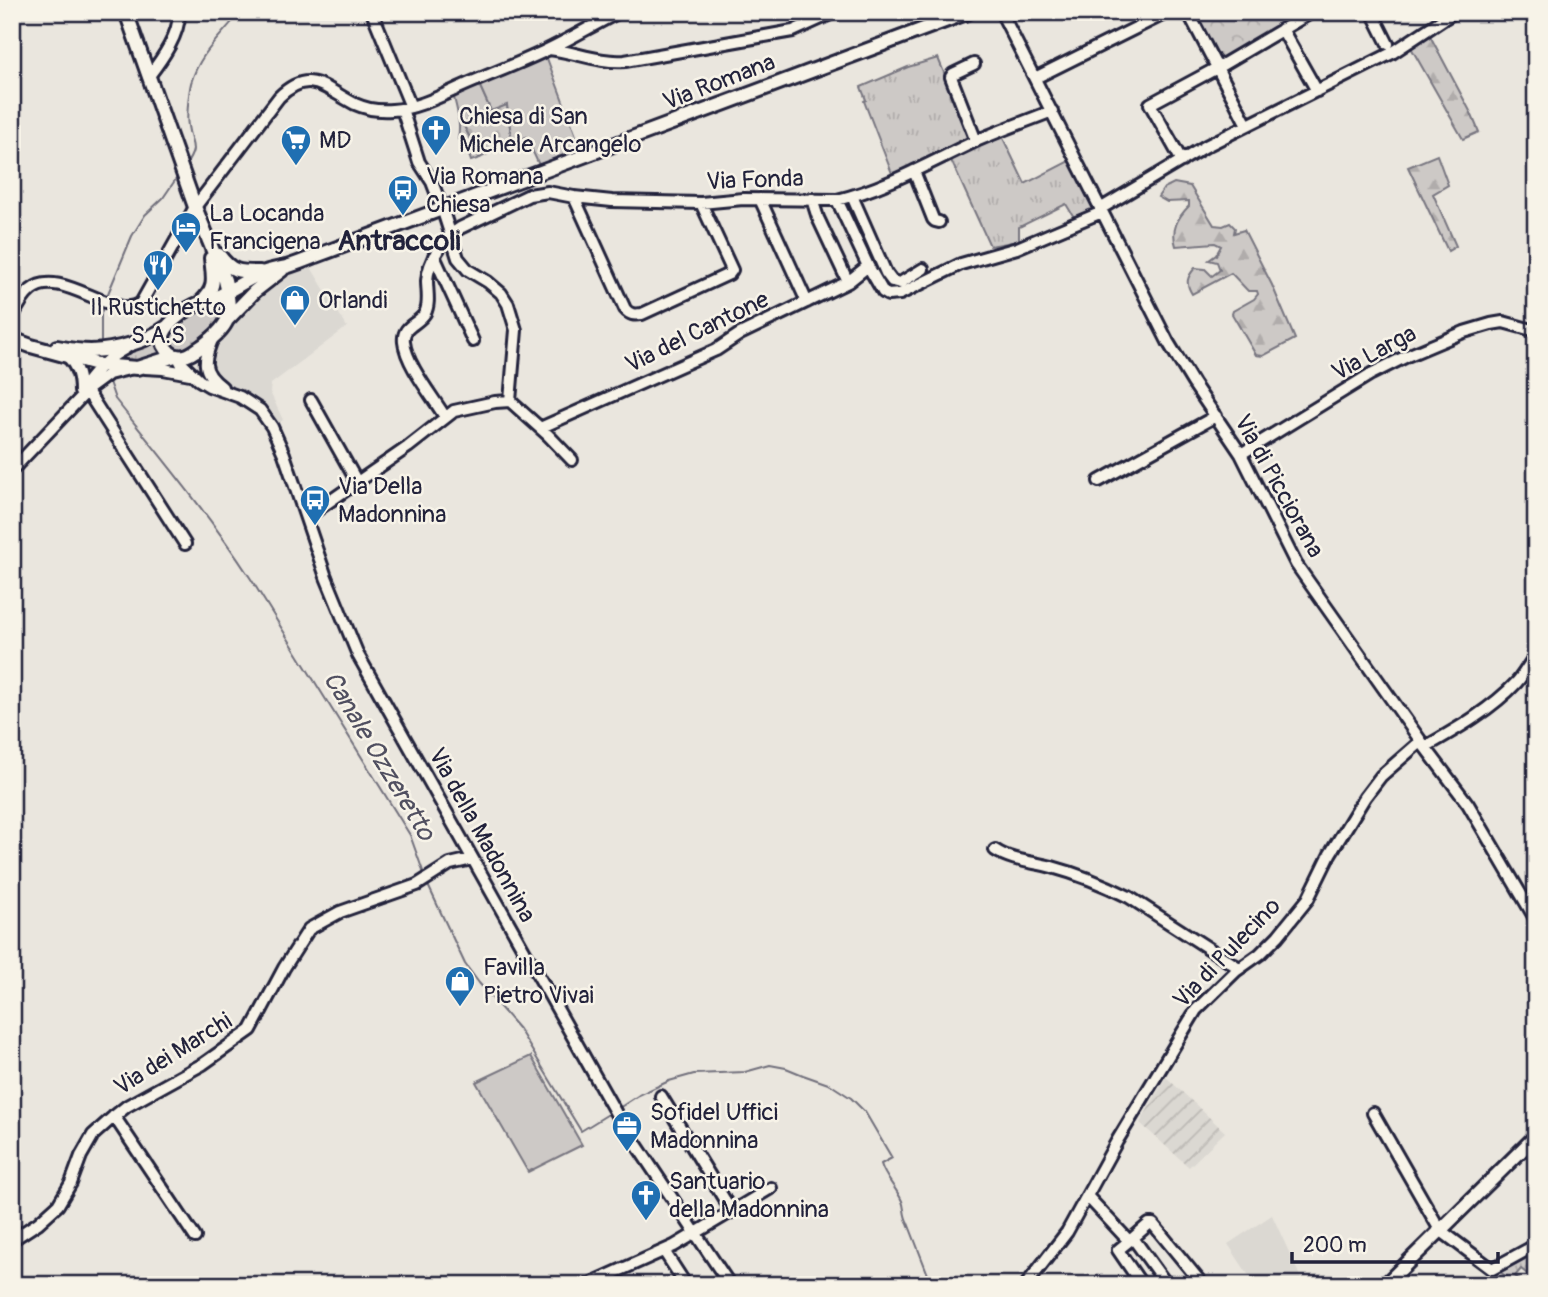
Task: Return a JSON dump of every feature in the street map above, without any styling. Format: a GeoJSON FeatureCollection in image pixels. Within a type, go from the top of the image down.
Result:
{"type":"FeatureCollection","features":[{"type":"Feature","properties":{"kind":"main road"},"geometry":{"type":"LineString","coordinates":[[126,12],[195,207],[225,279],[228,291],[227,315]]}},
{"type":"Feature","properties":{"kind":"main road","name":"Via Romana"},"geometry":{"type":"LineString","coordinates":[[288,266],[969,12]]}},
{"type":"Feature","properties":{"kind":"main road"},"geometry":{"type":"LineString","coordinates":[[209,240],[227,266],[242,272],[263,272],[288,266]]}},
{"type":"Feature","properties":{"kind":"main road"},"geometry":{"type":"LineString","coordinates":[[206,301],[214,278],[209,240]]}},
{"type":"Feature","properties":{"kind":"main road"},"geometry":{"type":"LineString","coordinates":[[12,339],[100,365],[137,368],[176,356],[189,355],[214,335],[227,315],[288,266]]}},
{"type":"Feature","properties":{"kind":"main road"},"geometry":{"type":"LineString","coordinates":[[25,344],[92,351],[143,340],[157,334],[206,301],[263,272]]}},
{"type":"Feature","properties":{"kind":"main road"},"geometry":{"type":"LineString","coordinates":[[206,301],[223,304],[227,315]]}},
{"type":"Feature","properties":{"kind":"main road"},"geometry":{"type":"LineString","coordinates":[[167,327],[162,335],[163,342],[170,354],[176,356]]}},
{"type":"Feature","properties":{"kind":"main road"},"geometry":{"type":"LineString","coordinates":[[1385,1285],[1536,1136]]}},
{"type":"Feature","properties":{"kind":"street"},"geometry":{"type":"LineString","coordinates":[[149,76],[173,37],[180,21],[179,12]]}},
{"type":"Feature","properties":{"kind":"street"},"geometry":{"type":"LineString","coordinates":[[372,12],[407,108],[419,162],[432,182],[451,233],[455,253],[462,265],[501,293],[508,304],[516,330],[510,401]]}},
{"type":"Feature","properties":{"kind":"street"},"geometry":{"type":"LineString","coordinates":[[12,318],[31,289],[40,285],[69,287],[107,302],[137,306],[195,207],[260,122],[286,90],[294,85],[307,81],[324,85],[363,107],[383,110],[407,108],[550,49],[619,12]]}},
{"type":"Feature","properties":{"kind":"street"},"geometry":{"type":"LineString","coordinates":[[550,49],[604,61],[625,61],[793,31],[835,12]]}},
{"type":"Feature","properties":{"kind":"street","name":"Via di Picciorana"},"geometry":{"type":"LineString","coordinates":[[1001,12],[1168,342],[1241,454],[1293,559],[1468,804],[1536,920]]}},
{"type":"Feature","properties":{"kind":"street"},"geometry":{"type":"LineString","coordinates":[[1035,78],[1168,12]]}},
{"type":"Feature","properties":{"kind":"street"},"geometry":{"type":"LineString","coordinates":[[1188,12],[1247,125]]}},
{"type":"Feature","properties":{"kind":"street"},"geometry":{"type":"LineString","coordinates":[[1182,161],[1150,104],[1312,12]]}},
{"type":"Feature","properties":{"kind":"street"},"geometry":{"type":"LineString","coordinates":[[1372,12],[1388,44]]}},
{"type":"Feature","properties":{"kind":"street"},"geometry":{"type":"LineString","coordinates":[[837,200],[883,292],[900,294],[961,264],[1017,248],[1101,211],[1247,125],[1392,53],[1454,12]]}},
{"type":"Feature","properties":{"kind":"street"},"geometry":{"type":"LineString","coordinates":[[1282,29],[1317,91]]}},
{"type":"Feature","properties":{"kind":"street"},"geometry":{"type":"LineString","coordinates":[[974,64],[953,74],[951,79],[976,141]]}},
{"type":"Feature","properties":{"kind":"street","name":"Via Fonda"},"geometry":{"type":"LineString","coordinates":[[446,417],[414,368],[407,354],[404,335],[426,312],[427,275],[434,256],[451,233],[529,195],[548,192],[612,201],[701,203],[760,199],[837,200],[914,172],[976,141],[1052,110]]}},
{"type":"Feature","properties":{"kind":"street"},"geometry":{"type":"LineString","coordinates":[[914,172],[933,219],[939,222]]}},
{"type":"Feature","properties":{"kind":"street"},"geometry":{"type":"LineString","coordinates":[[852,196],[892,281],[900,283],[923,269]]}},
{"type":"Feature","properties":{"kind":"street"},"geometry":{"type":"LineString","coordinates":[[574,197],[625,309],[635,315],[729,274],[732,270],[701,203]]}},
{"type":"Feature","properties":{"kind":"street"},"geometry":{"type":"LineString","coordinates":[[760,199],[807,302]]}},
{"type":"Feature","properties":{"kind":"street"},"geometry":{"type":"LineString","coordinates":[[812,199],[848,282]]}},
{"type":"Feature","properties":{"kind":"street"},"geometry":{"type":"LineString","coordinates":[[434,256],[473,341]]}},
{"type":"Feature","properties":{"kind":"street","name":"Via del Cantone"},"geometry":{"type":"LineString","coordinates":[[540,428],[716,350],[740,334],[848,282],[868,266]]}},
{"type":"Feature","properties":{"kind":"street","name":"Via Larga"},"geometry":{"type":"LineString","coordinates":[[1241,454],[1371,374],[1464,332],[1503,322],[1536,331]]}},
{"type":"Feature","properties":{"kind":"street"},"geometry":{"type":"LineString","coordinates":[[214,335],[206,355],[207,371],[210,378],[233,394]]}},
{"type":"Feature","properties":{"kind":"street"},"geometry":{"type":"LineString","coordinates":[[12,470],[71,406],[100,365],[143,340]]}},
{"type":"Feature","properties":{"kind":"street"},"geometry":{"type":"LineString","coordinates":[[176,356],[190,373],[209,386],[233,394]]}},
{"type":"Feature","properties":{"kind":"street"},"geometry":{"type":"LineString","coordinates":[[68,357],[76,367],[83,391],[185,544]]}},
{"type":"Feature","properties":{"kind":"street"},"geometry":{"type":"LineString","coordinates":[[83,391],[109,374],[137,368],[190,373]]}},
{"type":"Feature","properties":{"kind":"street","name":"Via della Madonnina"},"geometry":{"type":"LineString","coordinates":[[233,394],[260,410],[272,427],[285,453],[326,577],[358,655],[618,1117],[730,1285]]}},
{"type":"Feature","properties":{"kind":"street"},"geometry":{"type":"LineString","coordinates":[[311,400],[357,482]]}},
{"type":"Feature","properties":{"kind":"street"},"geometry":{"type":"LineString","coordinates":[[307,517],[408,447],[446,417],[461,409],[510,401]]}},
{"type":"Feature","properties":{"kind":"street"},"geometry":{"type":"LineString","coordinates":[[510,401],[572,460]]}},
{"type":"Feature","properties":{"kind":"street"},"geometry":{"type":"LineString","coordinates":[[1099,481],[1216,416]]}},
{"type":"Feature","properties":{"kind":"street","name":"Via di Pulecino"},"geometry":{"type":"LineString","coordinates":[[1032,1282],[1067,1232],[1116,1141],[1185,1025],[1196,1010],[1239,968],[1260,954],[1278,936],[1308,899],[1330,854],[1365,797],[1388,770],[1423,744],[1466,723],[1492,703],[1518,680],[1536,654]]}},
{"type":"Feature","properties":{"kind":"street"},"geometry":{"type":"LineString","coordinates":[[995,850],[1003,855],[1056,868],[1129,897],[1239,968]]}},
{"type":"Feature","properties":{"kind":"street","name":"Via dei Marchi"},"geometry":{"type":"LineString","coordinates":[[12,1240],[38,1223],[58,1205],[93,1135],[114,1116],[203,1064],[251,1030],[284,968],[309,929],[340,912],[409,888],[450,864],[472,859]]}},
{"type":"Feature","properties":{"kind":"street"},"geometry":{"type":"LineString","coordinates":[[662,1096],[732,1212]]}},
{"type":"Feature","properties":{"kind":"street"},"geometry":{"type":"LineString","coordinates":[[1373,1113],[1440,1230],[1492,1269],[1536,1245]]}},
{"type":"Feature","properties":{"kind":"street"},"geometry":{"type":"LineString","coordinates":[[114,1116],[195,1237]]}},
{"type":"Feature","properties":{"kind":"street"},"geometry":{"type":"LineString","coordinates":[[587,1285],[664,1251],[771,1188]]}},
{"type":"Feature","properties":{"kind":"street"},"geometry":{"type":"LineString","coordinates":[[1087,1196],[1131,1240],[1167,1285]]}},
{"type":"Feature","properties":{"kind":"street"},"geometry":{"type":"LineString","coordinates":[[1142,1285],[1118,1250],[1149,1224],[1153,1224],[1203,1285]]}},
{"type":"Feature","properties":{"kind":"street"},"geometry":{"type":"LineString","coordinates":[[664,1251],[687,1285]]}},
{"type":"Feature","properties":{"kind":"shaded area"},"geometry":{"type":"Polygon","coordinates":[[[309,264],[347,327],[271,384],[270,392],[283,420],[276,425],[219,383],[209,364],[212,349],[254,298],[269,286],[309,264]]]}},
{"type":"Feature","properties":{"kind":"shaded area"},"geometry":{"type":"Polygon","coordinates":[[[1166,1077],[1225,1132],[1189,1167],[1140,1123],[1166,1077]]]}},
{"type":"Feature","properties":{"kind":"shaded area"},"geometry":{"type":"Polygon","coordinates":[[[1272,1215],[1304,1285],[1255,1285],[1228,1244],[1272,1215]]]}},
{"type":"Feature","properties":{"kind":"green space"},"geometry":{"type":"Polygon","coordinates":[[[1190,12],[1307,12],[1219,64],[1190,12]]]}},
{"type":"Feature","properties":{"kind":"green space"},"geometry":{"type":"Polygon","coordinates":[[[1428,32],[1479,132],[1463,139],[1409,44],[1428,32]]]}},
{"type":"Feature","properties":{"kind":"green space"},"geometry":{"type":"Polygon","coordinates":[[[545,53],[581,149],[539,165],[526,137],[512,142],[507,105],[491,111],[478,82],[545,53]]]}},
{"type":"Feature","properties":{"kind":"green space"},"geometry":{"type":"Polygon","coordinates":[[[938,58],[972,141],[893,176],[861,87],[908,67],[938,58]]]}},
{"type":"Feature","properties":{"kind":"green space"},"geometry":{"type":"Polygon","coordinates":[[[478,82],[491,111],[463,124],[480,158],[471,161],[458,139],[459,122],[453,94],[478,82]]]}},
{"type":"Feature","properties":{"kind":"green space"},"geometry":{"type":"Polygon","coordinates":[[[507,104],[512,142],[480,158],[463,124],[507,104]]]}},
{"type":"Feature","properties":{"kind":"green space"},"geometry":{"type":"Polygon","coordinates":[[[1002,136],[1025,184],[1071,160],[1095,210],[1075,219],[1066,204],[1019,227],[1019,241],[990,246],[950,158],[1002,136]]]}},
{"type":"Feature","properties":{"kind":"green space"},"geometry":{"type":"Polygon","coordinates":[[[1437,155],[1448,185],[1433,194],[1456,246],[1448,251],[1408,167],[1437,155]]]}},
{"type":"Feature","properties":{"kind":"green space"},"geometry":{"type":"Polygon","coordinates":[[[1174,183],[1190,186],[1214,225],[1223,226],[1230,223],[1235,228],[1234,233],[1244,230],[1295,339],[1263,356],[1256,355],[1232,314],[1258,294],[1257,291],[1248,291],[1231,273],[1192,294],[1188,287],[1190,274],[1195,268],[1205,269],[1212,276],[1220,270],[1217,262],[1209,260],[1221,246],[1215,243],[1176,246],[1176,224],[1189,206],[1189,201],[1167,202],[1158,197],[1164,188],[1174,183]]]}},
{"type":"Feature","properties":{"kind":"green space"},"geometry":{"type":"Polygon","coordinates":[[[211,306],[221,314],[216,325],[186,349],[173,349],[168,338],[174,328],[193,314],[211,306]]]}},
{"type":"Feature","properties":{"kind":"green space"},"geometry":{"type":"Polygon","coordinates":[[[157,339],[166,358],[151,362],[113,363],[119,356],[157,339]]]}},
{"type":"Feature","properties":{"kind":"green space"},"geometry":{"type":"Polygon","coordinates":[[[531,1056],[582,1145],[528,1172],[476,1082],[531,1056]]]}},
{"type":"Feature","properties":{"kind":"green space"},"geometry":{"type":"Polygon","coordinates":[[[1536,1252],[1536,1281],[1521,1269],[1515,1276],[1526,1285],[1518,1285],[1500,1272],[1536,1252]]]}},
{"type":"Feature","properties":{"kind":"waterway","name":"Canale Ozzeretto"},"geometry":{"type":"LineString","coordinates":[[185,166],[193,150],[187,122],[191,83],[205,54],[240,12]]}},
{"type":"Feature","properties":{"kind":"waterway","name":"Canale Ozzeretto"},"geometry":{"type":"LineString","coordinates":[[107,296],[132,236],[145,215],[163,198],[178,176]]}},
{"type":"Feature","properties":{"kind":"waterway","name":"Canale Ozzeretto"},"geometry":{"type":"LineString","coordinates":[[101,342],[101,313],[104,305]]}},
{"type":"Feature","properties":{"kind":"waterway","name":"Canale Ozzeretto"},"geometry":{"type":"LineString","coordinates":[[109,382],[115,399],[168,465],[251,579],[410,835],[424,874]]}},
{"type":"Feature","properties":{"kind":"waterway","name":"Canale Ozzeretto"},"geometry":{"type":"LineString","coordinates":[[427,883],[465,964],[519,1029],[581,1131],[610,1113]]}},
{"type":"Feature","properties":{"kind":"waterway","name":"Canale Ozzeretto"},"geometry":{"type":"LineString","coordinates":[[619,1108],[669,1081],[694,1074],[745,1072],[770,1065],[786,1068],[831,1085],[851,1098],[865,1112],[892,1158],[881,1164],[902,1201],[905,1217],[932,1285]]}},
{"type":"Feature","properties":{"kind":"place","name":"Chiesa di San Michele Arcangelo"},"geometry":{"type":"Point","coordinates":[436,157]}},
{"type":"Feature","properties":{"kind":"place","name":"MD"},"geometry":{"type":"Point","coordinates":[296,167]}},
{"type":"Feature","properties":{"kind":"place","name":"Via Romana Chiesa"},"geometry":{"type":"Point","coordinates":[403,217]}},
{"type":"Feature","properties":{"kind":"place","name":"La Locanda Francigena"},"geometry":{"type":"Point","coordinates":[186,254]}},
{"type":"Feature","properties":{"kind":"place","name":"Il Rustichetto S.A.S"},"geometry":{"type":"Point","coordinates":[158,292]}},
{"type":"Feature","properties":{"kind":"place","name":"Orlandi"},"geometry":{"type":"Point","coordinates":[295,327]}},
{"type":"Feature","properties":{"kind":"place","name":"Via Della Madonnina"},"geometry":{"type":"Point","coordinates":[315,527]}},
{"type":"Feature","properties":{"kind":"place","name":"Favilla Pietro Vivai"},"geometry":{"type":"Point","coordinates":[460,1008]}},
{"type":"Feature","properties":{"kind":"place","name":"Sofidel Uffici Madonnina"},"geometry":{"type":"Point","coordinates":[627,1153]}},
{"type":"Feature","properties":{"kind":"place","name":"Santuario della Madonnina"},"geometry":{"type":"Point","coordinates":[646,1222]}},
{"type":"Feature","properties":{"kind":"district","name":"Antraccoli"},"geometry":{"type":"Point","coordinates":[399,241]}}]}
